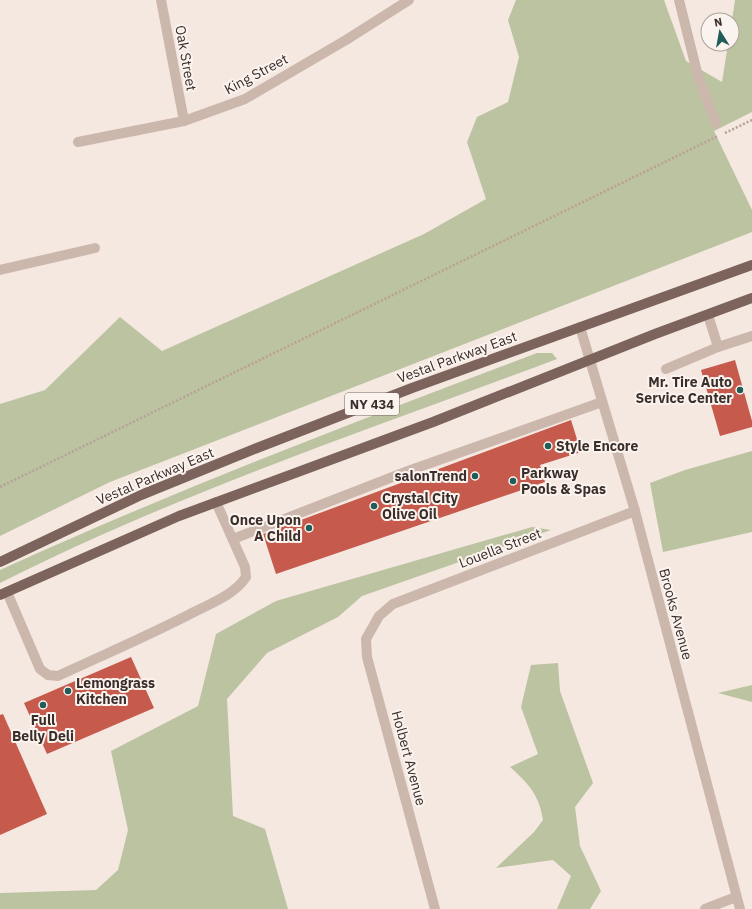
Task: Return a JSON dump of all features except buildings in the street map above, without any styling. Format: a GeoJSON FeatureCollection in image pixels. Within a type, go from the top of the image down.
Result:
{"type":"FeatureCollection","features":[{"type":"Feature","properties":{"kind":"main road","name":"Vestal Parkway East"},"geometry":{"type":"LineString","coordinates":[[0,562],[141,495],[405,391],[752,265]]}},
{"type":"Feature","properties":{"kind":"main road","name":"NY 434"},"geometry":{"type":"LineString","coordinates":[[4,594],[179,516],[433,422],[589,360],[752,298]]}},
{"type":"Feature","properties":{"kind":"street","name":"Oak Street"},"geometry":{"type":"LineString","coordinates":[[161,0],[184,121]]}},
{"type":"Feature","properties":{"kind":"street","name":"King Street"},"geometry":{"type":"LineString","coordinates":[[78,142],[184,121],[245,99],[346,40],[409,0]]}},
{"type":"Feature","properties":{"kind":"street"},"geometry":{"type":"LineString","coordinates":[[679,0],[699,80],[716,122]]}},
{"type":"Feature","properties":{"kind":"street"},"geometry":{"type":"LineString","coordinates":[[0,270],[95,248]]}},
{"type":"Feature","properties":{"kind":"street"},"geometry":{"type":"LineString","coordinates":[[708,315],[718,347]]}},
{"type":"Feature","properties":{"kind":"street","name":"Brooks Avenue"},"geometry":{"type":"LineString","coordinates":[[580,327],[635,511],[740,909]]}},
{"type":"Feature","properties":{"kind":"street"},"geometry":{"type":"LineString","coordinates":[[666,369],[718,347],[752,336]]}},
{"type":"Feature","properties":{"kind":"street"},"geometry":{"type":"LineString","coordinates":[[233,539],[408,472],[602,402]]}},
{"type":"Feature","properties":{"kind":"street"},"geometry":{"type":"LineString","coordinates":[[4,594],[40,669],[48,675],[58,676],[172,624],[220,599],[241,585],[246,577],[245,567],[216,502]]}},
{"type":"Feature","properties":{"kind":"street","name":"Louella Street"},"geometry":{"type":"LineString","coordinates":[[379,616],[393,604],[635,511]]}},
{"type":"Feature","properties":{"kind":"street","name":"Holbert Avenue"},"geometry":{"type":"LineString","coordinates":[[379,616],[366,639],[367,657],[435,909]]}},
{"type":"Feature","properties":{"kind":"street"},"geometry":{"type":"LineString","coordinates":[[705,909],[736,897]]}},
{"type":"Feature","properties":{"kind":"path"},"geometry":{"type":"LineString","coordinates":[[0,487],[752,120]]}},
{"type":"Feature","properties":{"kind":"green space"},"geometry":{"type":"Polygon","coordinates":[[[516,0],[664,0],[686,61],[722,82],[727,52],[740,52],[740,12],[733,12],[735,0],[752,0],[752,112],[714,131],[752,210],[752,232],[110,482],[0,536],[0,404],[45,390],[120,317],[162,351],[424,234],[486,199],[467,142],[477,117],[508,102],[519,57],[508,20],[516,0]]]}},
{"type":"Feature","properties":{"kind":"green space"},"geometry":{"type":"Polygon","coordinates":[[[537,353],[552,353],[557,359],[205,491],[67,550],[0,583],[0,570],[66,540],[334,430],[537,353]]]}},
{"type":"Feature","properties":{"kind":"green space"},"geometry":{"type":"Polygon","coordinates":[[[752,451],[752,532],[663,552],[650,483],[685,470],[752,451]]]}},
{"type":"Feature","properties":{"kind":"green space"},"geometry":{"type":"Polygon","coordinates":[[[532,527],[551,530],[362,596],[338,617],[267,653],[227,699],[233,816],[265,829],[288,909],[0,909],[0,893],[96,890],[118,870],[128,830],[111,751],[198,706],[216,634],[276,601],[532,527]]]}},
{"type":"Feature","properties":{"kind":"green space"},"geometry":{"type":"Polygon","coordinates":[[[558,663],[560,691],[593,783],[575,807],[580,846],[601,891],[590,909],[557,909],[571,876],[553,860],[496,868],[534,832],[543,820],[539,804],[532,790],[510,767],[538,754],[521,707],[531,665],[558,663]]]}},
{"type":"Feature","properties":{"kind":"green space"},"geometry":{"type":"Polygon","coordinates":[[[752,685],[752,702],[718,693],[752,685]]]}},
{"type":"Feature","properties":{"kind":"place","name":"Mr. Tire Auto Service Center"},"geometry":{"type":"Point","coordinates":[740,390]}},
{"type":"Feature","properties":{"kind":"place","name":"Style Encore"},"geometry":{"type":"Point","coordinates":[548,446]}},
{"type":"Feature","properties":{"kind":"place","name":"salonTrend"},"geometry":{"type":"Point","coordinates":[475,476]}},
{"type":"Feature","properties":{"kind":"place","name":"Parkway Pools & Spas"},"geometry":{"type":"Point","coordinates":[513,481]}},
{"type":"Feature","properties":{"kind":"place","name":"Crystal City Olive Oil"},"geometry":{"type":"Point","coordinates":[374,506]}},
{"type":"Feature","properties":{"kind":"place","name":"Once Upon A Child"},"geometry":{"type":"Point","coordinates":[309,528]}},
{"type":"Feature","properties":{"kind":"place","name":"Lemongrass Kitchen"},"geometry":{"type":"Point","coordinates":[68,691]}},
{"type":"Feature","properties":{"kind":"place","name":"Full Belly Deli"},"geometry":{"type":"Point","coordinates":[43,705]}}]}
